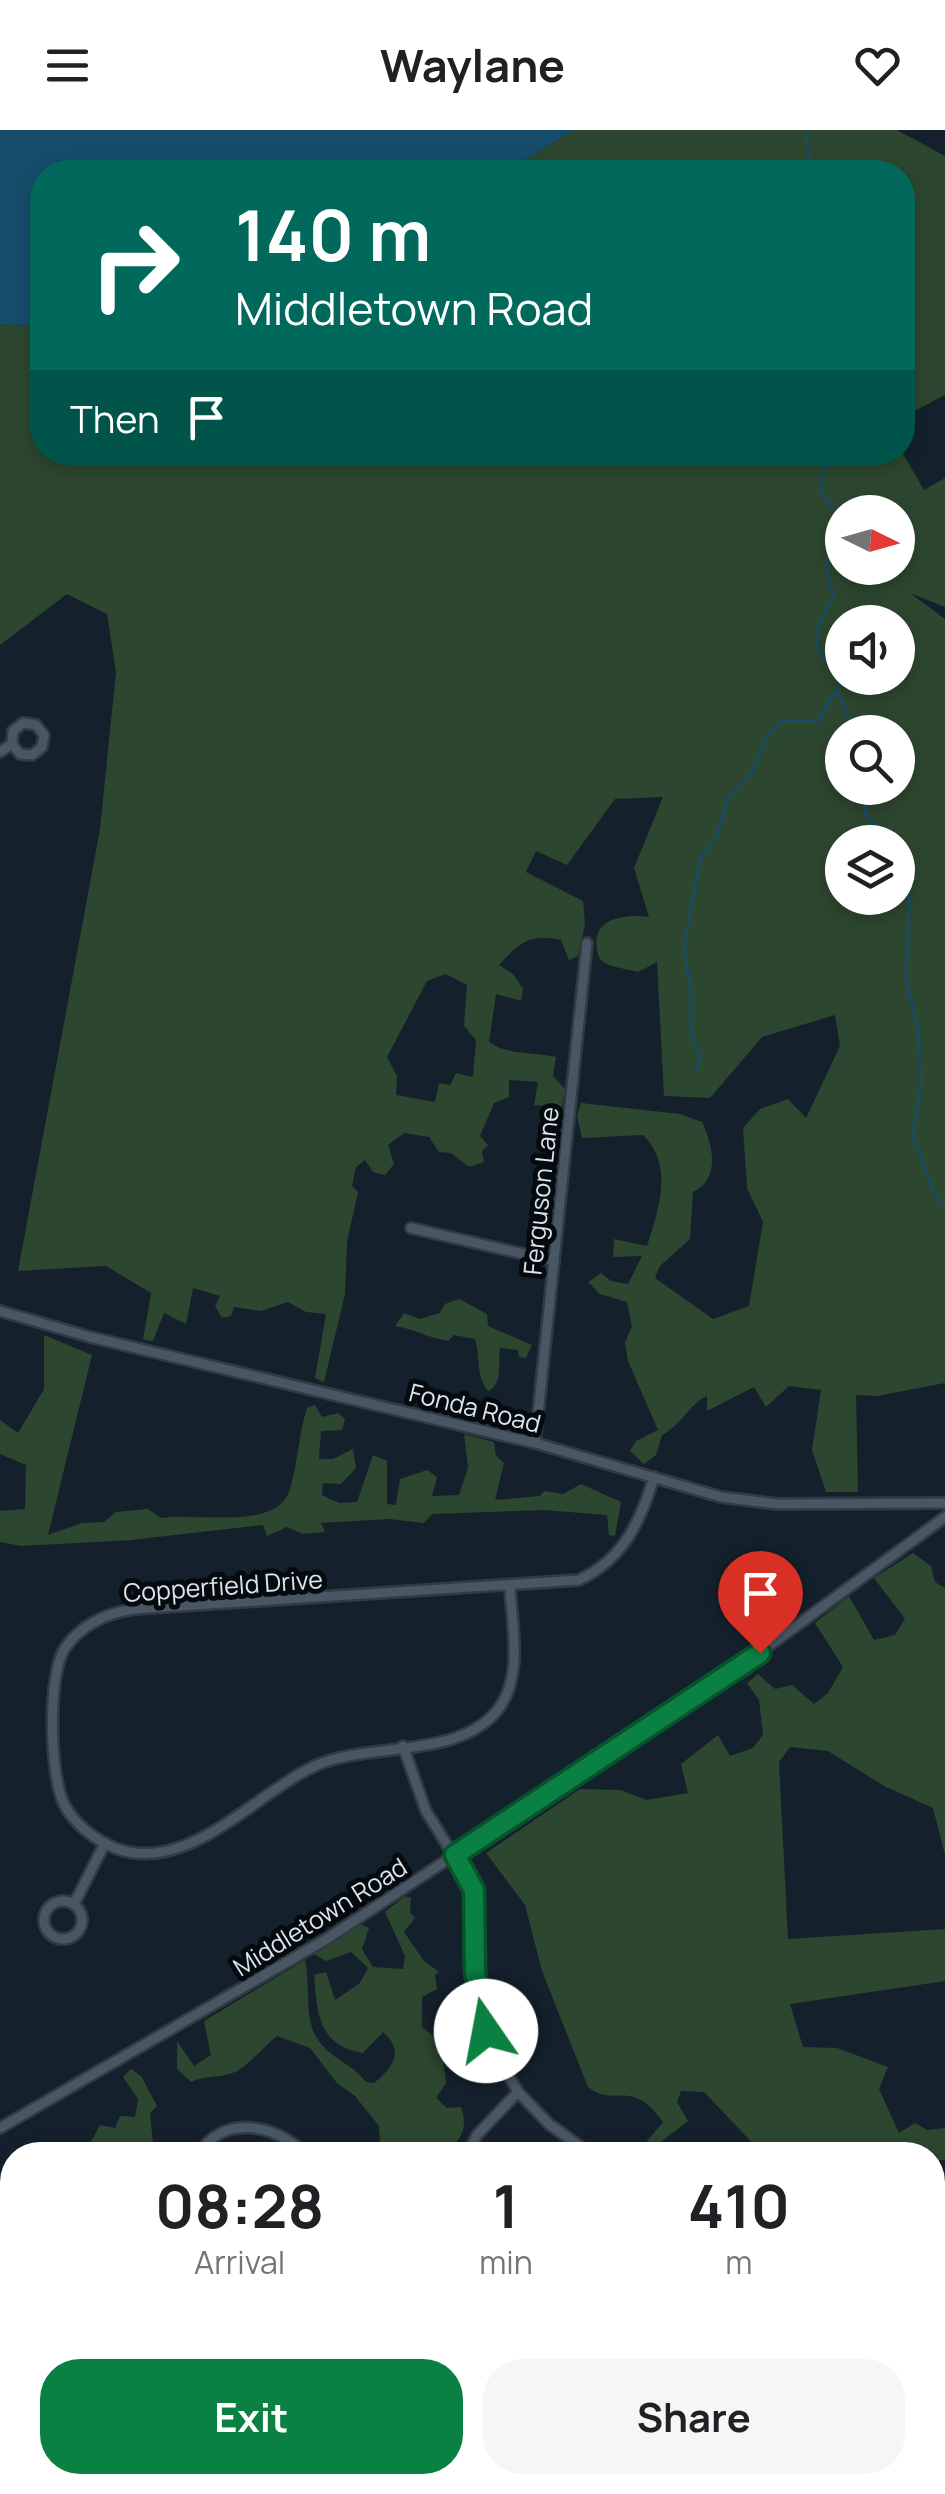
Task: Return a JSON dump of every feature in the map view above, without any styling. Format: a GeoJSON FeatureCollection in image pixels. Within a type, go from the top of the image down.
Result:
{"type":"FeatureCollection","features":[{"type":"Feature","properties":{"kind":"street"},"geometry":{"type":"LineString","coordinates":[[0,752],[12,744]]}},
{"type":"Feature","properties":{"kind":"street","name":"Ferguson Lane"},"geometry":{"type":"LineString","coordinates":[[535,1443],[588,942]]}},
{"type":"Feature","properties":{"kind":"street"},"geometry":{"type":"LineString","coordinates":[[410,1228],[554,1261]]}},
{"type":"Feature","properties":{"kind":"street","name":"Fonda Road"},"geometry":{"type":"LineString","coordinates":[[0,1311],[90,1337],[535,1443],[751,1502],[945,1503]]}},
{"type":"Feature","properties":{"kind":"street","name":"Copperfield Drive"},"geometry":{"type":"LineString","coordinates":[[510,1588],[514,1659],[505,1699],[489,1719],[460,1736],[356,1752],[304,1771],[177,1850],[154,1854],[106,1844],[75,1821],[63,1802],[53,1687],[59,1658],[92,1624],[135,1608],[510,1588],[578,1580],[606,1567],[640,1521],[654,1477]]}},
{"type":"Feature","properties":{"kind":"street","name":"Middletown Road"},"geometry":{"type":"LineString","coordinates":[[0,2128],[272,1974],[729,1675],[945,1516]]}},
{"type":"Feature","properties":{"kind":"street"},"geometry":{"type":"LineString","coordinates":[[403,1746],[426,1811],[474,1890],[478,1906],[475,1972],[481,2013],[498,2057],[518,2092],[549,2124],[574,2142]]}},
{"type":"Feature","properties":{"kind":"street"},"geometry":{"type":"LineString","coordinates":[[74,1904],[106,1844]]}},
{"type":"Feature","properties":{"kind":"street"},"geometry":{"type":"LineString","coordinates":[[56,1902],[74,1904],[81,1914],[78,1931],[68,1938],[56,1936],[45,1922],[47,1910],[56,1902]]}},
{"type":"Feature","properties":{"kind":"street"},"geometry":{"type":"LineString","coordinates":[[472,2142],[518,2092]]}},
{"type":"Feature","properties":{"kind":"street"},"geometry":{"type":"LineString","coordinates":[[209,2142],[246,2127],[282,2134],[291,2142]]}},
{"type":"Feature","properties":{"kind":"green space"},"geometry":{"type":"Polygon","coordinates":[[[573,130],[897,130],[945,156],[945,395],[915,411],[915,160],[526,160],[573,130]]]}},
{"type":"Feature","properties":{"kind":"green space"},"geometry":{"type":"Polygon","coordinates":[[[0,324],[30,326],[30,465],[910,465],[924,490],[945,478],[945,607],[910,593],[945,619],[945,1383],[877,1396],[856,1395],[858,1492],[826,1492],[812,1450],[821,1390],[789,1386],[766,1407],[754,1387],[707,1411],[707,1396],[662,1435],[656,1455],[644,1464],[630,1451],[636,1441],[658,1430],[628,1361],[625,1343],[632,1326],[627,1302],[600,1294],[588,1282],[601,1273],[611,1281],[628,1284],[642,1256],[613,1257],[614,1239],[647,1246],[659,1203],[661,1174],[653,1147],[643,1135],[582,1138],[577,1116],[581,1103],[680,1114],[702,1122],[711,1151],[711,1170],[708,1179],[693,1192],[690,1239],[660,1266],[655,1278],[713,1319],[749,1306],[763,1222],[747,1188],[743,1128],[760,1109],[788,1099],[806,1118],[840,1046],[835,1015],[762,1037],[710,1098],[664,1096],[657,962],[638,972],[603,962],[597,949],[597,938],[605,924],[631,916],[649,917],[634,868],[663,797],[615,799],[567,865],[536,851],[526,872],[583,901],[585,924],[578,956],[569,960],[561,940],[550,938],[533,939],[513,951],[499,965],[513,974],[523,989],[521,1001],[496,994],[489,1042],[512,1051],[556,1057],[553,1076],[565,1089],[562,1107],[534,1105],[538,1082],[509,1080],[509,1097],[494,1103],[480,1136],[488,1145],[482,1151],[484,1162],[469,1167],[451,1153],[439,1152],[429,1137],[404,1133],[388,1145],[394,1164],[385,1175],[373,1172],[365,1160],[356,1167],[352,1186],[358,1192],[347,1242],[345,1294],[324,1382],[315,1378],[326,1314],[306,1312],[288,1302],[261,1311],[234,1307],[231,1316],[222,1318],[215,1306],[220,1296],[193,1288],[186,1324],[164,1313],[153,1341],[143,1340],[151,1293],[106,1266],[18,1271],[100,829],[116,672],[107,614],[67,594],[0,645],[0,324]],[[446,974],[427,981],[387,1057],[397,1076],[396,1095],[435,1102],[439,1083],[450,1085],[456,1073],[473,1077],[476,1040],[464,1026],[467,985],[446,974]]]}},
{"type":"Feature","properties":{"kind":"green space"},"geometry":{"type":"Polygon","coordinates":[[[459,1299],[487,1314],[488,1326],[532,1345],[526,1358],[519,1357],[518,1350],[500,1348],[498,1379],[488,1391],[480,1373],[475,1339],[454,1335],[448,1341],[395,1326],[404,1313],[419,1319],[440,1313],[445,1304],[459,1299]]]}},
{"type":"Feature","properties":{"kind":"green space"},"geometry":{"type":"Polygon","coordinates":[[[44,1335],[92,1355],[48,1535],[82,1523],[104,1522],[116,1512],[148,1509],[161,1518],[251,1516],[268,1512],[281,1504],[289,1492],[307,1408],[315,1405],[322,1417],[338,1413],[345,1419],[342,1430],[321,1431],[319,1459],[333,1459],[353,1449],[356,1468],[341,1484],[323,1483],[322,1495],[339,1503],[357,1502],[373,1455],[387,1461],[387,1504],[396,1505],[400,1479],[427,1470],[437,1477],[432,1496],[459,1495],[468,1468],[464,1434],[494,1442],[496,1456],[504,1463],[495,1500],[540,1496],[544,1491],[563,1494],[581,1484],[621,1502],[615,1536],[609,1535],[607,1515],[544,1510],[432,1514],[424,1523],[389,1519],[321,1523],[325,1532],[303,1534],[287,1527],[267,1536],[263,1525],[131,1540],[21,1546],[0,1542],[0,1511],[25,1509],[26,1465],[0,1454],[0,1420],[18,1433],[44,1389],[44,1335]]]}},
{"type":"Feature","properties":{"kind":"green space"},"geometry":{"type":"Polygon","coordinates":[[[913,1553],[931,1566],[935,1582],[945,1588],[945,1855],[933,1808],[884,1786],[828,1751],[790,1747],[779,1762],[788,1939],[945,1929],[945,1981],[790,2004],[803,2047],[837,2048],[888,2067],[879,2089],[899,2133],[915,2123],[927,2130],[945,2128],[945,2142],[752,2142],[704,2092],[681,2091],[677,2102],[688,2121],[661,2142],[646,2142],[663,2122],[651,2108],[632,2097],[598,2093],[588,2087],[542,1971],[525,1905],[486,1853],[580,1789],[621,1790],[646,1800],[688,1793],[681,1764],[718,1735],[730,1756],[753,1748],[763,1735],[759,1700],[747,1683],[758,1674],[775,1689],[792,1685],[814,1704],[828,1693],[843,1667],[815,1623],[849,1596],[874,1640],[895,1635],[905,1619],[874,1578],[913,1553]]]}},
{"type":"Feature","properties":{"kind":"green space"},"geometry":{"type":"Polygon","coordinates":[[[405,1896],[411,1898],[410,1913],[415,1918],[404,1932],[424,1961],[439,1972],[435,1975],[437,1989],[422,1997],[422,2027],[434,2036],[449,2021],[472,2017],[476,2028],[441,2042],[446,2083],[436,2098],[447,2108],[461,2107],[464,2122],[456,2142],[380,2142],[379,2126],[310,2048],[277,2036],[232,2073],[191,2082],[177,2069],[177,2041],[194,2066],[211,2055],[204,2021],[305,1960],[310,2021],[318,2040],[366,2082],[374,2083],[391,2065],[394,2046],[383,2032],[363,2053],[337,2043],[319,2014],[314,1975],[326,1972],[335,2000],[360,1983],[368,1968],[351,1952],[326,1961],[314,1954],[360,1924],[369,1928],[362,1949],[373,1967],[403,1969],[405,1956],[385,1912],[405,1896]]]}},
{"type":"Feature","properties":{"kind":"green space"},"geometry":{"type":"Polygon","coordinates":[[[131,2069],[141,2076],[157,2106],[150,2113],[153,2142],[91,2142],[100,2125],[115,2128],[120,2116],[135,2117],[138,2099],[123,2077],[131,2069]]]}},
{"type":"Feature","properties":{"kind":"water"},"geometry":{"type":"Polygon","coordinates":[[[0,130],[573,130],[526,160],[30,160],[30,326],[0,324],[0,130]]]}},
{"type":"Feature","properties":{"kind":"waterway"},"geometry":{"type":"LineString","coordinates":[[806,130],[810,160]]}},
{"type":"Feature","properties":{"kind":"waterway"},"geometry":{"type":"LineString","coordinates":[[696,1070],[700,1058],[691,1029],[684,947],[702,854],[716,838],[728,798],[752,772],[770,731],[782,721],[818,721],[841,682],[817,647],[816,631],[833,596],[825,564],[836,557],[837,547],[833,510],[821,481],[826,465]]}},
{"type":"Feature","properties":{"kind":"waterway"},"geometry":{"type":"LineString","coordinates":[[839,695],[847,715]]}},
{"type":"Feature","properties":{"kind":"waterway"},"geometry":{"type":"LineString","coordinates":[[865,805],[865,813],[874,825]]}},
{"type":"Feature","properties":{"kind":"waterway"},"geometry":{"type":"LineString","coordinates":[[909,915],[906,978],[919,1034],[921,1082],[913,1136],[933,1191],[945,1206]]}},
{"type":"Feature","properties":{"kind":"route"},"geometry":{"type":"LineString","coordinates":[[486,2031],[475,1972],[478,1906],[455,1855],[760,1653]]}}]}
